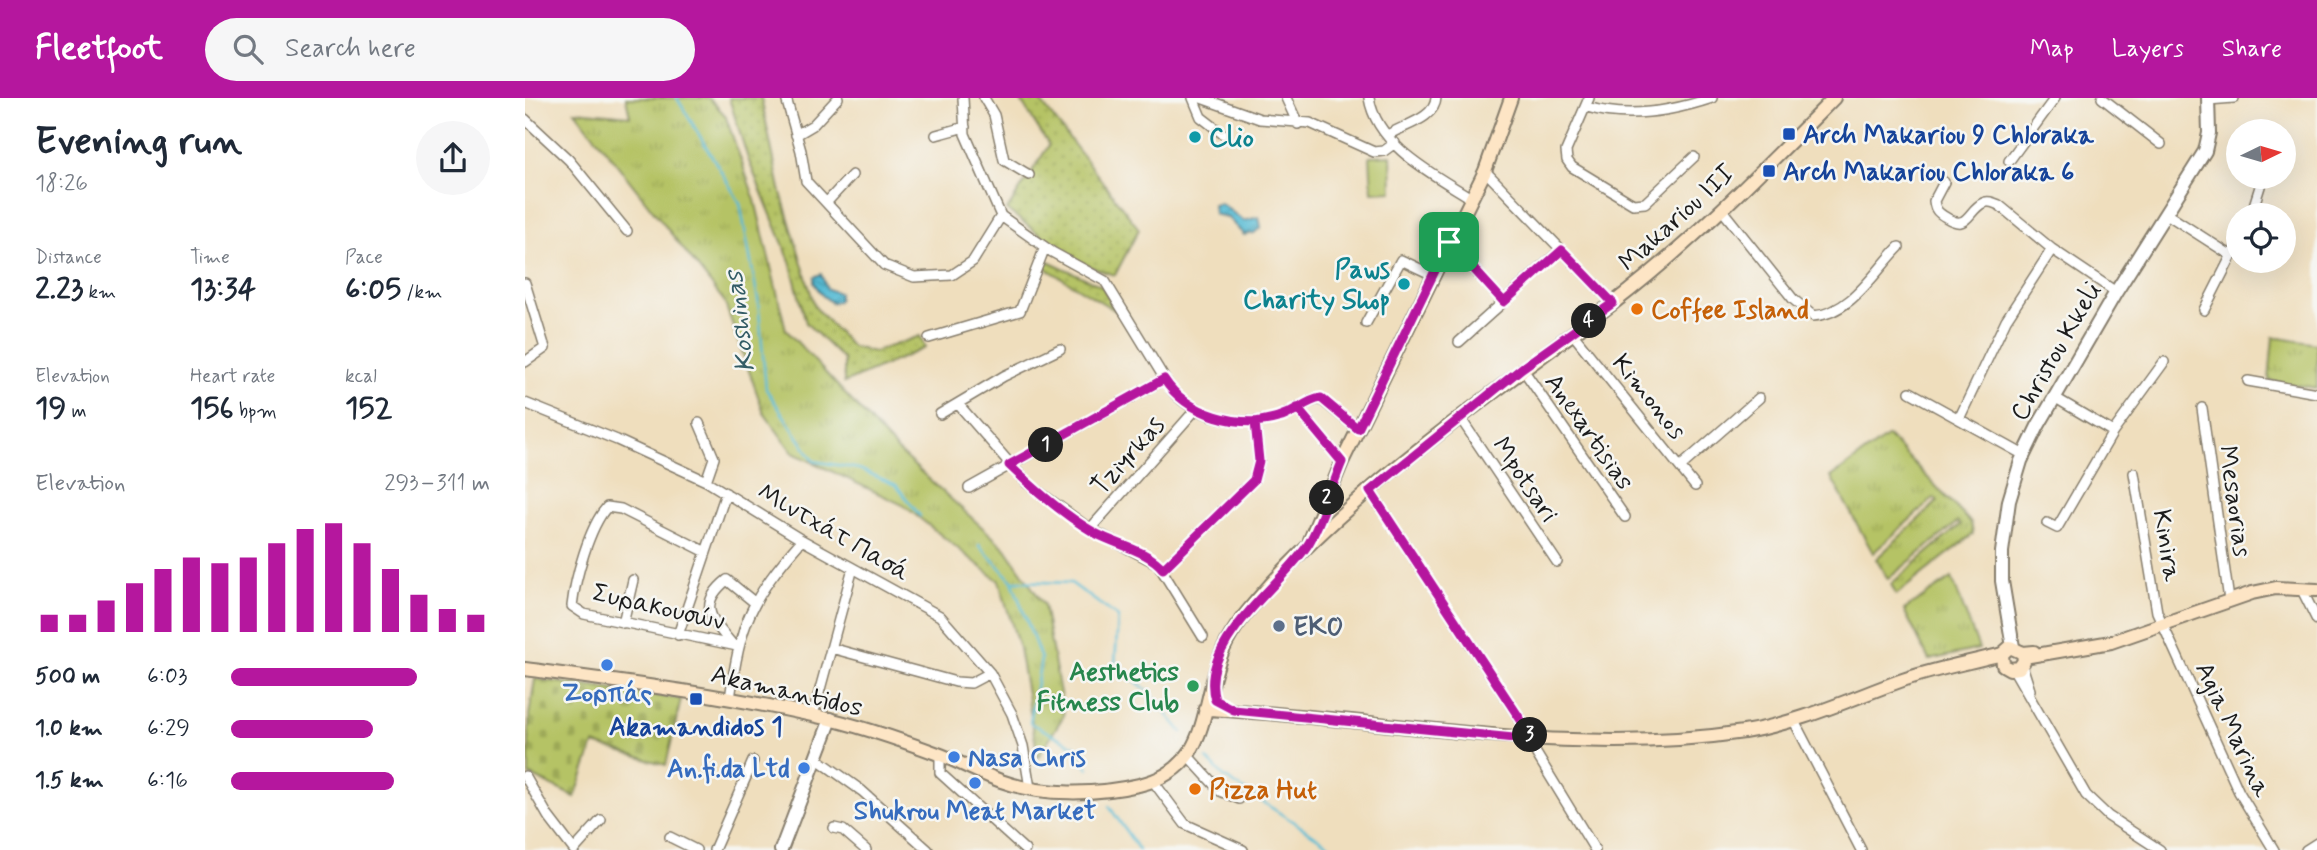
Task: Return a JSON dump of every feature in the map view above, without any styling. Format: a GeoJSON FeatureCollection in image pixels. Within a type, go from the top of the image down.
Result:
{"type":"FeatureCollection","features":[{"type":"Feature","properties":{"kind":"main road"},"geometry":{"type":"LineString","coordinates":[[1309,544],[1342,462],[1485,171],[1511,98]]}},
{"type":"Feature","properties":{"kind":"main road","name":"Makariou III"},"geometry":{"type":"LineString","coordinates":[[1030,788],[1075,792],[1131,787],[1173,772],[1189,757],[1199,737],[1211,683],[1224,648],[1241,621],[1309,544],[1342,513],[1522,368],[1613,303],[1722,210],[1830,99]]}},
{"type":"Feature","properties":{"kind":"main road"},"geometry":{"type":"LineString","coordinates":[[1329,494],[1336,509],[1342,513]]}},
{"type":"Feature","properties":{"kind":"main road"},"geometry":{"type":"LineString","coordinates":[[1205,709],[1531,740],[1674,738],[1743,732],[1794,721],[1913,677],[1959,665],[2111,642],[2229,600],[2276,589],[2317,590]]}},
{"type":"Feature","properties":{"kind":"main road","name":"Akamantidos"},"geometry":{"type":"LineString","coordinates":[[525,669],[730,699],[831,719],[940,755],[1005,783],[1030,788]]}},
{"type":"Feature","properties":{"kind":"main road"},"geometry":{"type":"LineString","coordinates":[[1211,683],[1215,700],[1234,710]]}},
{"type":"Feature","properties":{"kind":"main road"},"geometry":{"type":"LineString","coordinates":[[1199,737],[1219,716],[1234,710]]}},
{"type":"Feature","properties":{"kind":"street"},"geometry":{"type":"LineString","coordinates":[[786,98],[806,181],[884,265],[915,277],[952,275],[973,261],[1001,216]]}},
{"type":"Feature","properties":{"kind":"street"},"geometry":{"type":"LineString","coordinates":[[796,135],[813,125],[838,98]]}},
{"type":"Feature","properties":{"kind":"street"},"geometry":{"type":"LineString","coordinates":[[963,98],[965,127],[1001,216],[1045,247],[1105,281],[1176,396],[1197,408],[1237,421],[1255,422],[1284,416],[1321,398],[1358,429]]}},
{"type":"Feature","properties":{"kind":"street"},"geometry":{"type":"LineString","coordinates":[[983,98],[994,115],[1004,160],[1029,175]]}},
{"type":"Feature","properties":{"kind":"street"},"geometry":{"type":"LineString","coordinates":[[1193,98],[1201,117],[1223,134]]}},
{"type":"Feature","properties":{"kind":"street"},"geometry":{"type":"LineString","coordinates":[[1201,98],[1239,113],[1298,124],[1310,123],[1374,152],[1384,151],[1395,143]]}},
{"type":"Feature","properties":{"kind":"street"},"geometry":{"type":"LineString","coordinates":[[1286,98],[1298,124]]}},
{"type":"Feature","properties":{"kind":"street"},"geometry":{"type":"LineString","coordinates":[[1369,98],[1374,120],[1395,143],[1427,170],[1471,198]]}},
{"type":"Feature","properties":{"kind":"street"},"geometry":{"type":"LineString","coordinates":[[1388,135],[1429,115],[1436,98]]}},
{"type":"Feature","properties":{"kind":"street"},"geometry":{"type":"LineString","coordinates":[[1694,157],[1645,203],[1633,204],[1572,167],[1567,160],[1566,151],[1588,102],[1611,112],[1642,112],[1686,106],[1712,98]]}},
{"type":"Feature","properties":{"kind":"street"},"geometry":{"type":"LineString","coordinates":[[2009,161],[2055,98]]}},
{"type":"Feature","properties":{"kind":"street"},"geometry":{"type":"LineString","coordinates":[[2102,98],[2161,144]]}},
{"type":"Feature","properties":{"kind":"street"},"geometry":{"type":"LineString","coordinates":[[2208,99],[2234,98]]}},
{"type":"Feature","properties":{"kind":"street","name":"Christou Kkeli"},"geometry":{"type":"LineString","coordinates":[[2012,658],[2002,581],[2007,510],[2024,455],[2054,397],[2116,292],[2205,151],[2209,133],[2208,99]]}},
{"type":"Feature","properties":{"kind":"street"},"geometry":{"type":"LineString","coordinates":[[525,119],[569,160],[627,231]]}},
{"type":"Feature","properties":{"kind":"street"},"geometry":{"type":"LineString","coordinates":[[936,135],[965,127]]}},
{"type":"Feature","properties":{"kind":"street"},"geometry":{"type":"LineString","coordinates":[[1485,171],[1613,303]]}},
{"type":"Feature","properties":{"kind":"street"},"geometry":{"type":"LineString","coordinates":[[827,202],[852,176]]}},
{"type":"Feature","properties":{"kind":"street"},"geometry":{"type":"LineString","coordinates":[[1944,182],[1935,197],[1934,206],[1951,221],[1966,221],[1980,204],[1994,202],[2052,249],[2116,292]]}},
{"type":"Feature","properties":{"kind":"street"},"geometry":{"type":"LineString","coordinates":[[1722,210],[1793,299],[1813,316],[1828,314],[1863,289],[1899,247]]}},
{"type":"Feature","properties":{"kind":"street"},"geometry":{"type":"LineString","coordinates":[[2165,213],[2226,252]]}},
{"type":"Feature","properties":{"kind":"street"},"geometry":{"type":"LineString","coordinates":[[1449,242],[1504,302]]}},
{"type":"Feature","properties":{"kind":"street"},"geometry":{"type":"LineString","coordinates":[[929,338],[1020,311],[1045,247]]}},
{"type":"Feature","properties":{"kind":"street"},"geometry":{"type":"LineString","coordinates":[[1959,419],[2006,320],[2052,249]]}},
{"type":"Feature","properties":{"kind":"street"},"geometry":{"type":"LineString","coordinates":[[1459,342],[1562,250]]}},
{"type":"Feature","properties":{"kind":"street"},"geometry":{"type":"LineString","coordinates":[[1366,323],[1401,260],[1433,275]]}},
{"type":"Feature","properties":{"kind":"street"},"geometry":{"type":"LineString","coordinates":[[2204,310],[2226,268]]}},
{"type":"Feature","properties":{"kind":"street"},"geometry":{"type":"LineString","coordinates":[[525,283],[545,348],[525,362]]}},
{"type":"Feature","properties":{"kind":"street","name":"Kimonos"},"geometry":{"type":"LineString","coordinates":[[1572,332],[1695,486]]}},
{"type":"Feature","properties":{"kind":"street"},"geometry":{"type":"LineString","coordinates":[[940,414],[1061,349]]}},
{"type":"Feature","properties":{"kind":"street"},"geometry":{"type":"LineString","coordinates":[[2047,523],[2057,528],[2113,432],[2164,362]]}},
{"type":"Feature","properties":{"kind":"street","name":"Anexartisias"},"geometry":{"type":"LineString","coordinates":[[1522,368],[1625,517]]}},
{"type":"Feature","properties":{"kind":"street"},"geometry":{"type":"LineString","coordinates":[[969,488],[1164,379]]}},
{"type":"Feature","properties":{"kind":"street"},"geometry":{"type":"LineString","coordinates":[[2248,381],[2317,393]]}},
{"type":"Feature","properties":{"kind":"street"},"geometry":{"type":"LineString","coordinates":[[1910,392],[2024,455]]}},
{"type":"Feature","properties":{"kind":"street"},"geometry":{"type":"LineString","coordinates":[[2054,397],[2113,432]]}},
{"type":"Feature","properties":{"kind":"street"},"geometry":{"type":"LineString","coordinates":[[1680,467],[1759,398]]}},
{"type":"Feature","properties":{"kind":"street","name":"Μιντχάτ Πασά"},"geometry":{"type":"LineString","coordinates":[[525,403],[617,440],[706,481],[802,540],[940,616],[990,673],[1012,715],[1023,746],[1030,788]]}},
{"type":"Feature","properties":{"kind":"street"},"geometry":{"type":"LineString","coordinates":[[958,404],[1027,483],[1090,529],[1153,560],[1163,569],[1203,637]]}},
{"type":"Feature","properties":{"kind":"street","name":"Tziyrkas"},"geometry":{"type":"LineString","coordinates":[[1090,529],[1197,408]]}},
{"type":"Feature","properties":{"kind":"street"},"geometry":{"type":"LineString","coordinates":[[1297,408],[1342,462]]}},
{"type":"Feature","properties":{"kind":"street","name":"Mesaorias"},"geometry":{"type":"LineString","coordinates":[[2202,408],[2229,600]]}},
{"type":"Feature","properties":{"kind":"street","name":"Mpotsari"},"geometry":{"type":"LineString","coordinates":[[1461,419],[1557,562]]}},
{"type":"Feature","properties":{"kind":"street"},"geometry":{"type":"LineString","coordinates":[[1163,569],[1254,480],[1259,461],[1255,422]]}},
{"type":"Feature","properties":{"kind":"street"},"geometry":{"type":"LineString","coordinates":[[699,423],[714,458],[706,481]]}},
{"type":"Feature","properties":{"kind":"street","name":"Kinira"},"geometry":{"type":"LineString","coordinates":[[2134,472],[2162,624]]}},
{"type":"Feature","properties":{"kind":"street"},"geometry":{"type":"LineString","coordinates":[[1370,491],[1531,740],[1595,850]]}},
{"type":"Feature","properties":{"kind":"street"},"geometry":{"type":"LineString","coordinates":[[678,635],[726,493]]}},
{"type":"Feature","properties":{"kind":"street","name":"Συρακουσών"},"geometry":{"type":"LineString","coordinates":[[706,552],[621,509],[607,507],[598,517],[573,592],[572,606],[584,614],[734,645]]}},
{"type":"Feature","properties":{"kind":"street","name":"Συρακουσών"},"geometry":{"type":"LineString","coordinates":[[730,699],[734,645],[754,602],[772,574],[802,540]]}},
{"type":"Feature","properties":{"kind":"street"},"geometry":{"type":"LineString","coordinates":[[813,715],[853,568]]}},
{"type":"Feature","properties":{"kind":"street"},"geometry":{"type":"LineString","coordinates":[[623,623],[633,580]]}},
{"type":"Feature","properties":{"kind":"street"},"geometry":{"type":"LineString","coordinates":[[734,645],[708,614],[708,607],[727,580],[754,602]]}},
{"type":"Feature","properties":{"kind":"street"},"geometry":{"type":"LineString","coordinates":[[2302,590],[2317,620]]}},
{"type":"Feature","properties":{"kind":"street","name":"Agia Marina"},"geometry":{"type":"LineString","coordinates":[[2162,624],[2239,792],[2274,850]]}},
{"type":"Feature","properties":{"kind":"street"},"geometry":{"type":"LineString","coordinates":[[831,648],[956,682],[971,682],[990,673]]}},
{"type":"Feature","properties":{"kind":"street"},"geometry":{"type":"LineString","coordinates":[[2012,658],[2034,705],[2086,795],[2108,816],[2160,850]]}},
{"type":"Feature","properties":{"kind":"street"},"geometry":{"type":"LineString","coordinates":[[781,850],[831,719]]}},
{"type":"Feature","properties":{"kind":"street"},"geometry":{"type":"LineString","coordinates":[[1794,721],[1861,850]]}},
{"type":"Feature","properties":{"kind":"street"},"geometry":{"type":"LineString","coordinates":[[940,755],[940,773],[1025,850]]}},
{"type":"Feature","properties":{"kind":"street"},"geometry":{"type":"LineString","coordinates":[[1189,757],[1220,790],[1239,799]]}},
{"type":"Feature","properties":{"kind":"street"},"geometry":{"type":"LineString","coordinates":[[816,758],[862,792],[928,850]]}},
{"type":"Feature","properties":{"kind":"street"},"geometry":{"type":"LineString","coordinates":[[715,850],[753,761]]}},
{"type":"Feature","properties":{"kind":"street"},"geometry":{"type":"LineString","coordinates":[[525,776],[548,816],[574,850],[601,820]]}},
{"type":"Feature","properties":{"kind":"street"},"geometry":{"type":"LineString","coordinates":[[1153,781],[1185,824],[1241,850]]}},
{"type":"Feature","properties":{"kind":"street"},"geometry":{"type":"LineString","coordinates":[[834,828],[843,830],[866,850]]}},
{"type":"Feature","properties":{"kind":"street"},"geometry":{"type":"LineString","coordinates":[[670,837],[696,850]]}},
{"type":"Feature","properties":{"kind":"street"},"geometry":{"type":"LineString","coordinates":[[1007,850],[1016,842]]}},
{"type":"Feature","properties":{"kind":"street"},"geometry":{"type":"LineString","coordinates":[[2306,850],[2317,844]]}},
{"type":"Feature","properties":{"kind":"green space"},"geometry":{"type":"Polygon","coordinates":[[[626,98],[709,98],[725,115],[755,200],[786,330],[897,450],[1006,549],[1044,605],[1064,715],[1038,757],[1019,648],[999,581],[903,505],[793,453],[764,413],[724,301],[575,111],[630,116],[626,98]]]}},
{"type":"Feature","properties":{"kind":"green space"},"geometry":{"type":"Polygon","coordinates":[[[729,98],[761,98],[780,189],[815,307],[852,347],[874,352],[920,336],[925,348],[844,383],[844,360],[806,323],[790,261],[748,159],[729,98]]]}},
{"type":"Feature","properties":{"kind":"green space"},"geometry":{"type":"Polygon","coordinates":[[[1019,98],[1038,98],[1139,229],[1115,275],[1100,271],[1072,257],[1007,210],[1049,145],[1019,98]]]}},
{"type":"Feature","properties":{"kind":"green space"},"geometry":{"type":"Polygon","coordinates":[[[1391,155],[1392,191],[1372,192],[1370,156],[1391,155]]]}},
{"type":"Feature","properties":{"kind":"green space"},"geometry":{"type":"Polygon","coordinates":[[[1046,260],[1102,286],[1116,311],[1042,266],[1046,260]]]}},
{"type":"Feature","properties":{"kind":"green space"},"geometry":{"type":"Polygon","coordinates":[[[2273,337],[2317,344],[2317,388],[2269,381],[2273,337]]]}},
{"type":"Feature","properties":{"kind":"green space"},"geometry":{"type":"Polygon","coordinates":[[[1888,436],[1971,523],[1973,534],[1896,595],[1891,584],[1960,525],[1958,522],[1888,579],[1876,559],[1938,501],[1934,498],[1873,553],[1831,477],[1888,436]]]}},
{"type":"Feature","properties":{"kind":"green space"},"geometry":{"type":"Polygon","coordinates":[[[1952,578],[1979,649],[1929,660],[1904,610],[1952,578]]]}},
{"type":"Feature","properties":{"kind":"green space"},"geometry":{"type":"Polygon","coordinates":[[[535,679],[681,699],[666,765],[594,744],[575,797],[529,775],[529,715],[535,679]]]}},
{"type":"Feature","properties":{"kind":"water"},"geometry":{"type":"Polygon","coordinates":[[[1220,203],[1244,221],[1259,217],[1261,227],[1254,233],[1244,235],[1228,218],[1214,214],[1213,205],[1220,203]]]}},
{"type":"Feature","properties":{"kind":"water"},"geometry":{"type":"Polygon","coordinates":[[[821,274],[827,289],[839,293],[839,301],[832,303],[814,283],[814,277],[821,274]]]}},
{"type":"Feature","properties":{"kind":"waterway","name":"Koshinas"},"geometry":{"type":"LineString","coordinates":[[677,98],[740,203],[758,300],[766,389],[814,461],[859,469],[896,485],[920,516]]}},
{"type":"Feature","properties":{"kind":"waterway","name":"Koshinas"},"geometry":{"type":"LineString","coordinates":[[979,545],[1012,581],[1041,659],[1030,723],[1075,746],[1088,769]]}},
{"type":"Feature","properties":{"kind":"waterway"},"geometry":{"type":"LineString","coordinates":[[1013,581],[1071,583],[1118,617],[1115,665],[1148,691],[1182,732]]}},
{"type":"Feature","properties":{"kind":"waterway"},"geometry":{"type":"LineString","coordinates":[[1207,759],[1224,777],[1337,850]]}},
{"type":"Feature","properties":{"kind":"waterway","name":"Koshinas"},"geometry":{"type":"LineString","coordinates":[[1109,806],[1139,850]]}},
{"type":"Feature","properties":{"kind":"place","name":"Arch Makariou 9 Chloraka"},"geometry":{"type":"Point","coordinates":[1789,134]}},
{"type":"Feature","properties":{"kind":"place","name":"Clio"},"geometry":{"type":"Point","coordinates":[1195,137]}},
{"type":"Feature","properties":{"kind":"place","name":"Arch Makariou Chloraka 6"},"geometry":{"type":"Point","coordinates":[1769,171]}},
{"type":"Feature","properties":{"kind":"place","name":"Paws Charity Shop"},"geometry":{"type":"Point","coordinates":[1404,284]}},
{"type":"Feature","properties":{"kind":"place","name":"Coffee Island"},"geometry":{"type":"Point","coordinates":[1637,309]}},
{"type":"Feature","properties":{"kind":"place","name":"EKO"},"geometry":{"type":"Point","coordinates":[1279,626]}},
{"type":"Feature","properties":{"kind":"place","name":"Ζορπάς"},"geometry":{"type":"Point","coordinates":[607,665]}},
{"type":"Feature","properties":{"kind":"place","name":"Aesthetics Fitness Club"},"geometry":{"type":"Point","coordinates":[1193,686]}},
{"type":"Feature","properties":{"kind":"place","name":"Akamandidos 1"},"geometry":{"type":"Point","coordinates":[696,699]}},
{"type":"Feature","properties":{"kind":"place","name":"Nasa Chris"},"geometry":{"type":"Point","coordinates":[954,757]}},
{"type":"Feature","properties":{"kind":"place","name":"An.fi.da Ltd"},"geometry":{"type":"Point","coordinates":[804,768]}},
{"type":"Feature","properties":{"kind":"place","name":"Shukrou Meat Market"},"geometry":{"type":"Point","coordinates":[975,783]}},
{"type":"Feature","properties":{"kind":"place","name":"Pizza Hut"},"geometry":{"type":"Point","coordinates":[1195,789]}},
{"type":"Feature","properties":{"kind":"route"},"geometry":{"type":"LineString","coordinates":[[1449,242],[1358,429],[1321,398],[1313,399],[1297,408],[1284,416],[1255,422],[1230,419],[1182,402],[1164,379],[1009,465],[1027,483],[1090,529],[1153,560],[1163,569],[1254,480],[1259,461],[1255,422],[1270,419],[1284,416],[1297,408],[1342,462],[1309,544],[1241,621],[1224,648],[1211,683],[1215,700],[1222,705],[1234,710],[1534,740],[1370,491],[1522,368],[1613,303],[1562,250],[1504,302],[1449,242]]}}]}
